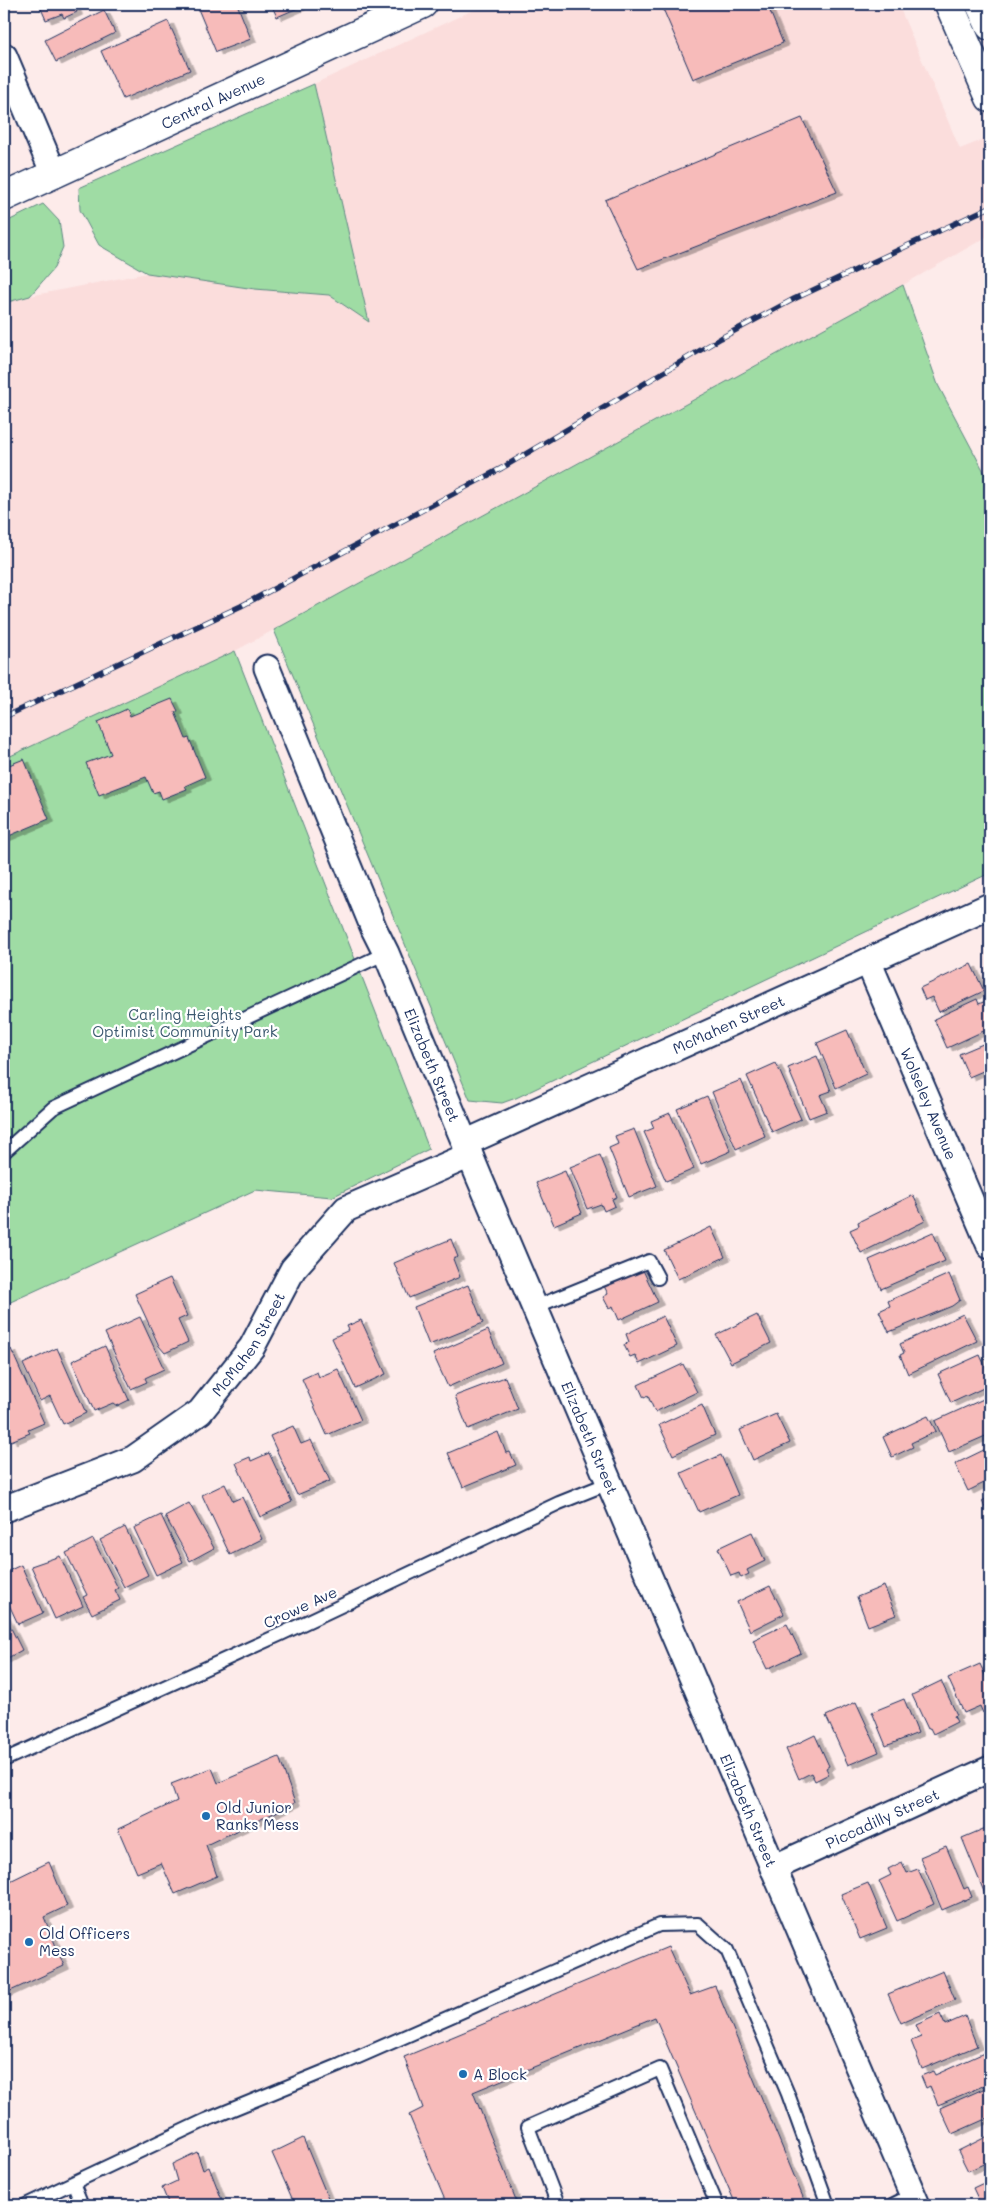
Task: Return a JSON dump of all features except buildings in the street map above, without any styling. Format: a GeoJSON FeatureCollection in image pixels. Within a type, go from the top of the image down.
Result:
{"type":"FeatureCollection","features":[{"type":"Feature","properties":{"kind":"street","name":"Central Avenue"},"geometry":{"type":"LineString","coordinates":[[4,197],[423,4]]}},
{"type":"Feature","properties":{"kind":"street"},"geometry":{"type":"LineString","coordinates":[[949,4],[990,98]]}},
{"type":"Feature","properties":{"kind":"street"},"geometry":{"type":"LineString","coordinates":[[980,4],[990,26]]}},
{"type":"Feature","properties":{"kind":"street"},"geometry":{"type":"LineString","coordinates":[[4,56],[54,174]]}},
{"type":"Feature","properties":{"kind":"street","name":"Elizabeth Street"},"geometry":{"type":"LineString","coordinates":[[267,668],[374,929],[386,953],[773,1868],[907,2202]]}},
{"type":"Feature","properties":{"kind":"street","name":"McMahen Street"},"geometry":{"type":"LineString","coordinates":[[4,1509],[132,1458],[200,1412],[252,1347],[293,1270],[346,1209],[468,1149],[868,961],[990,906]]}},
{"type":"Feature","properties":{"kind":"street","name":"Wolseley Avenue"},"geometry":{"type":"LineString","coordinates":[[868,961],[990,1246]]}},
{"type":"Feature","properties":{"kind":"street","name":"Piccadilly Street"},"geometry":{"type":"LineString","coordinates":[[773,1868],[990,1769]]}},
{"type":"Feature","properties":{"kind":"lane"},"geometry":{"type":"LineString","coordinates":[[4,1152],[53,1108],[386,953]]}},
{"type":"Feature","properties":{"kind":"lane"},"geometry":{"type":"LineString","coordinates":[[535,1307],[649,1260],[658,1278]]}},
{"type":"Feature","properties":{"kind":"lane","name":"Crowe Ave"},"geometry":{"type":"LineString","coordinates":[[4,1760],[290,1630],[559,1503],[609,1483]]}},
{"type":"Feature","properties":{"kind":"lane"},"geometry":{"type":"LineString","coordinates":[[26,2205],[206,2120],[340,2065],[659,1924],[698,1924],[727,1950],[788,2094],[828,2205]]}},
{"type":"Feature","properties":{"kind":"lane"},"geometry":{"type":"LineString","coordinates":[[558,2205],[528,2127],[660,2069],[717,2205]]}},
{"type":"Feature","properties":{"kind":"lane"},"geometry":{"type":"LineString","coordinates":[[73,2183],[82,2205]]}},
{"type":"Feature","properties":{"kind":"shaded area"},"geometry":{"type":"Polygon","coordinates":[[[486,4],[898,4],[960,149],[990,137],[990,235],[903,285],[235,651],[4,759],[4,303],[30,296],[147,273],[255,289],[329,295],[369,322],[314,84],[486,4]]]}},
{"type":"Feature","properties":{"kind":"green space"},"geometry":{"type":"Polygon","coordinates":[[[314,84],[369,322],[329,295],[255,289],[147,273],[99,245],[80,210],[79,188],[314,84]]]}},
{"type":"Feature","properties":{"kind":"green space"},"geometry":{"type":"Polygon","coordinates":[[[43,204],[59,221],[63,247],[54,268],[30,296],[4,303],[4,223],[43,204]]]}},
{"type":"Feature","properties":{"kind":"green space"},"geometry":{"type":"Polygon","coordinates":[[[903,285],[938,385],[990,483],[990,873],[516,1098],[502,1103],[470,1100],[274,630],[903,285]]]}},
{"type":"Feature","properties":{"kind":"green space","name":"Carling Heights Optimist Community Park"},"geometry":{"type":"Polygon","coordinates":[[[235,651],[429,1149],[332,1197],[255,1190],[4,1305],[4,759],[235,651]]]}},
{"type":"Feature","properties":{"kind":"railway"},"geometry":{"type":"LineString","coordinates":[[4,717],[241,606],[502,468],[721,338],[794,299],[990,207]]}},
{"type":"Feature","properties":{"kind":"place","name":"Old Junior Ranks Mess"},"geometry":{"type":"Point","coordinates":[206,1816]}},
{"type":"Feature","properties":{"kind":"place","name":"Old Officers Mess"},"geometry":{"type":"Point","coordinates":[29,1942]}},
{"type":"Feature","properties":{"kind":"place","name":"A Block"},"geometry":{"type":"Point","coordinates":[463,2074]}}]}
